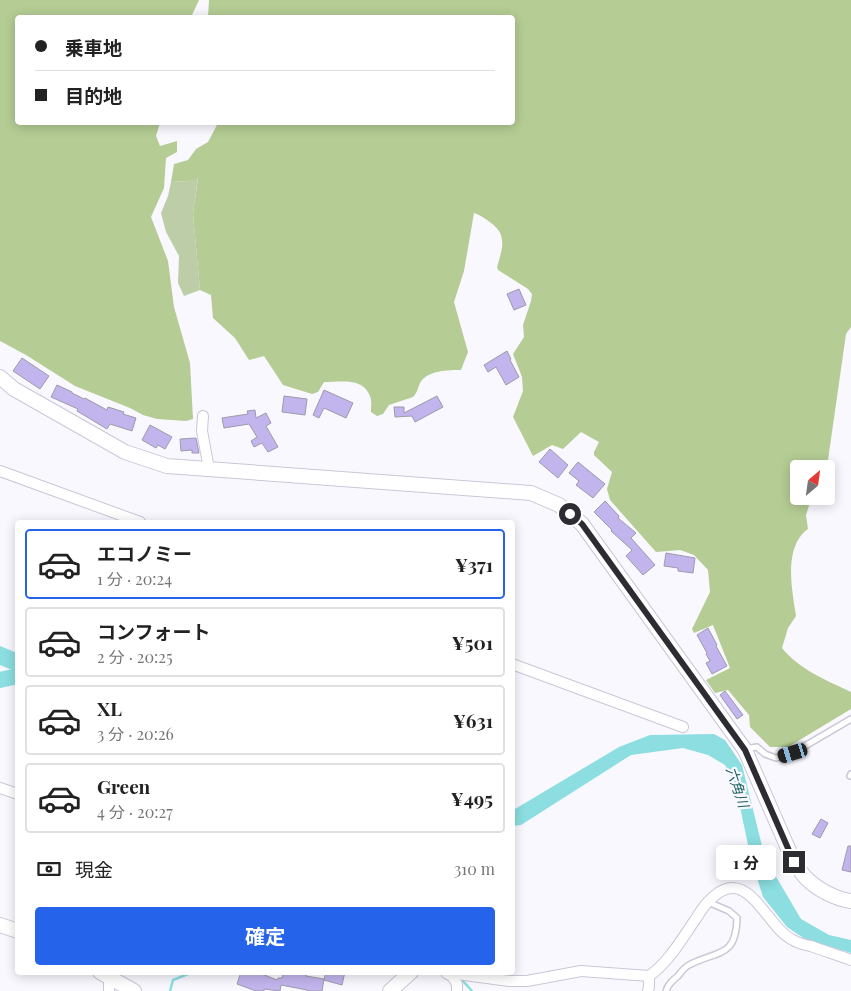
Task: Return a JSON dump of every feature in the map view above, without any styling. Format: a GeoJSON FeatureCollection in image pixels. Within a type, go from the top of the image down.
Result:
{"type":"FeatureCollection","features":[{"type":"Feature","properties":{"kind":"street"},"geometry":{"type":"LineString","coordinates":[[0,377],[14,389],[125,452],[167,466],[531,493],[559,505],[582,524],[745,750],[784,841],[799,869],[805,877],[821,890],[843,900],[851,901]]}},
{"type":"Feature","properties":{"kind":"street"},"geometry":{"type":"LineString","coordinates":[[202,416],[202,431],[209,469]]}},
{"type":"Feature","properties":{"kind":"street"},"geometry":{"type":"LineString","coordinates":[[0,471],[135,520]]}},
{"type":"Feature","properties":{"kind":"street"},"geometry":{"type":"LineString","coordinates":[[515,665],[683,727]]}},
{"type":"Feature","properties":{"kind":"street"},"geometry":{"type":"LineString","coordinates":[[0,788],[15,793]]}},
{"type":"Feature","properties":{"kind":"street"},"geometry":{"type":"LineString","coordinates":[[464,975],[509,981],[527,981],[581,971],[649,976],[659,969],[671,955],[708,902],[721,891],[732,888],[745,891],[756,900],[776,926],[792,940],[851,960]]}},
{"type":"Feature","properties":{"kind":"street"},"geometry":{"type":"LineString","coordinates":[[0,925],[15,930]]}},
{"type":"Feature","properties":{"kind":"street"},"geometry":{"type":"LineString","coordinates":[[390,991],[408,975]]}},
{"type":"Feature","properties":{"kind":"street"},"geometry":{"type":"LineString","coordinates":[[450,975],[457,984],[457,991]]}},
{"type":"Feature","properties":{"kind":"street"},"geometry":{"type":"LineString","coordinates":[[648,991],[649,976]]}},
{"type":"Feature","properties":{"kind":"street"},"geometry":{"type":"LineString","coordinates":[[106,980],[134,991]]}},
{"type":"Feature","properties":{"kind":"lane"},"geometry":{"type":"LineString","coordinates":[[745,750],[757,747],[765,754],[776,758],[793,753],[851,719]]}},
{"type":"Feature","properties":{"kind":"lane"},"geometry":{"type":"LineString","coordinates":[[666,991],[668,986],[688,965],[724,952],[733,941],[737,930],[737,918],[729,911],[708,902]]}},
{"type":"Feature","properties":{"kind":"green space"},"geometry":{"type":"Polygon","coordinates":[[[0,0],[199,0],[192,15],[15,15],[15,125],[159,125],[156,136],[160,146],[177,141],[177,152],[166,158],[164,188],[151,217],[168,261],[174,307],[190,363],[193,419],[186,421],[157,419],[143,415],[75,386],[0,341],[0,0]]]}},
{"type":"Feature","properties":{"kind":"green space"},"geometry":{"type":"Polygon","coordinates":[[[209,0],[851,0],[851,327],[846,334],[828,460],[790,460],[790,505],[809,505],[806,515],[808,529],[800,537],[792,558],[791,582],[796,616],[788,628],[782,648],[805,668],[851,692],[851,709],[788,747],[770,747],[750,727],[749,715],[728,690],[715,693],[706,680],[730,668],[713,625],[694,633],[692,629],[710,592],[708,570],[694,555],[680,550],[656,552],[610,500],[607,489],[612,472],[594,455],[599,442],[581,432],[563,449],[552,445],[533,456],[513,417],[523,391],[522,377],[513,354],[524,337],[523,325],[532,294],[528,289],[498,270],[502,238],[496,228],[483,217],[474,213],[464,271],[454,302],[468,352],[461,370],[428,375],[420,383],[413,397],[389,405],[383,414],[377,416],[371,412],[370,396],[367,390],[357,383],[344,381],[324,382],[318,392],[312,394],[283,385],[264,356],[249,360],[235,338],[213,318],[211,295],[200,290],[193,214],[198,178],[189,181],[171,182],[174,164],[188,160],[196,149],[208,142],[217,125],[515,125],[515,15],[208,15],[209,0]]]}},
{"type":"Feature","properties":{"kind":"green space"},"geometry":{"type":"Polygon","coordinates":[[[198,177],[193,214],[200,290],[184,296],[178,283],[179,256],[166,232],[161,213],[171,182],[189,181],[198,177]]]}},
{"type":"Feature","properties":{"kind":"water"},"geometry":{"type":"Polygon","coordinates":[[[0,646],[15,652],[15,671],[0,665],[0,646]]]}},
{"type":"Feature","properties":{"kind":"water","name":"六角川"},"geometry":{"type":"Polygon","coordinates":[[[714,734],[725,740],[742,765],[765,858],[801,919],[829,935],[851,940],[851,953],[805,939],[787,927],[763,897],[751,859],[735,783],[725,765],[708,755],[683,748],[631,755],[521,825],[515,826],[515,809],[619,747],[650,735],[714,734]]]}},
{"type":"Feature","properties":{"kind":"building"},"geometry":{"type":"Polygon","coordinates":[[[519,289],[526,305],[514,310],[507,294],[519,289]]]}},
{"type":"Feature","properties":{"kind":"building"},"geometry":{"type":"Polygon","coordinates":[[[507,351],[519,377],[506,385],[496,367],[488,372],[484,365],[507,351]]]}},
{"type":"Feature","properties":{"kind":"building"},"geometry":{"type":"Polygon","coordinates":[[[22,358],[49,376],[40,389],[13,371],[22,358]]]}},
{"type":"Feature","properties":{"kind":"building"},"geometry":{"type":"Polygon","coordinates":[[[57,385],[107,410],[108,407],[136,418],[132,431],[110,424],[107,429],[77,411],[78,409],[51,397],[57,385]]]}},
{"type":"Feature","properties":{"kind":"building"},"geometry":{"type":"Polygon","coordinates":[[[324,390],[353,403],[346,418],[324,408],[319,418],[313,415],[324,390]]]}},
{"type":"Feature","properties":{"kind":"building"},"geometry":{"type":"Polygon","coordinates":[[[284,396],[307,399],[305,415],[282,412],[284,396]]]}},
{"type":"Feature","properties":{"kind":"building"},"geometry":{"type":"Polygon","coordinates":[[[437,396],[443,407],[415,422],[412,416],[395,417],[394,407],[404,407],[404,413],[437,396]]]}},
{"type":"Feature","properties":{"kind":"building"},"geometry":{"type":"Polygon","coordinates":[[[255,410],[256,418],[266,413],[271,423],[266,426],[278,447],[268,452],[262,443],[254,447],[251,441],[257,437],[249,424],[224,428],[222,418],[248,414],[247,411],[255,410]]]}},
{"type":"Feature","properties":{"kind":"building"},"geometry":{"type":"Polygon","coordinates":[[[150,425],[172,437],[165,449],[158,445],[156,448],[142,440],[150,425]]]}},
{"type":"Feature","properties":{"kind":"building"},"geometry":{"type":"Polygon","coordinates":[[[196,438],[199,453],[192,453],[192,450],[181,451],[180,439],[196,438]]]}},
{"type":"Feature","properties":{"kind":"building"},"geometry":{"type":"Polygon","coordinates":[[[550,449],[568,465],[558,478],[539,462],[550,449]]]}},
{"type":"Feature","properties":{"kind":"building"},"geometry":{"type":"Polygon","coordinates":[[[578,462],[605,484],[593,498],[576,485],[579,481],[569,473],[578,462]]]}},
{"type":"Feature","properties":{"kind":"building"},"geometry":{"type":"Polygon","coordinates":[[[605,501],[619,516],[618,518],[636,533],[631,538],[655,565],[643,575],[626,556],[632,550],[594,512],[605,501]]]}},
{"type":"Feature","properties":{"kind":"building"},"geometry":{"type":"Polygon","coordinates":[[[666,553],[695,558],[693,573],[678,571],[678,568],[664,566],[666,553]]]}},
{"type":"Feature","properties":{"kind":"building"},"geometry":{"type":"Polygon","coordinates":[[[708,628],[727,666],[712,674],[706,663],[710,661],[707,653],[697,635],[708,628]]]}},
{"type":"Feature","properties":{"kind":"building"},"geometry":{"type":"Polygon","coordinates":[[[725,691],[743,715],[737,719],[720,695],[725,691]]]}},
{"type":"Feature","properties":{"kind":"building"},"geometry":{"type":"Polygon","coordinates":[[[821,819],[828,823],[820,838],[812,834],[821,819]]]}},
{"type":"Feature","properties":{"kind":"building"},"geometry":{"type":"Polygon","coordinates":[[[848,846],[851,846],[851,872],[842,870],[848,846]]]}},
{"type":"Feature","properties":{"kind":"building"},"geometry":{"type":"Polygon","coordinates":[[[240,975],[264,975],[277,980],[282,978],[282,975],[306,975],[324,979],[322,991],[307,991],[281,985],[280,991],[264,989],[264,991],[256,991],[237,984],[240,975]]]}},
{"type":"Feature","properties":{"kind":"building"},"geometry":{"type":"Polygon","coordinates":[[[325,975],[344,975],[342,985],[324,980],[325,975]]]}},
{"type":"Feature","properties":{"kind":"waterway"},"geometry":{"type":"LineString","coordinates":[[0,680],[15,677]]}},
{"type":"Feature","properties":{"kind":"waterway"},"geometry":{"type":"LineString","coordinates":[[170,991],[173,980],[186,975]]}},
{"type":"Feature","properties":{"kind":"waterway"},"geometry":{"type":"LineString","coordinates":[[463,981],[472,991]]}},
{"type":"Feature","properties":{"kind":"route"},"geometry":{"type":"LineString","coordinates":[[570,514],[582,524],[745,750],[794,862]]}}]}
